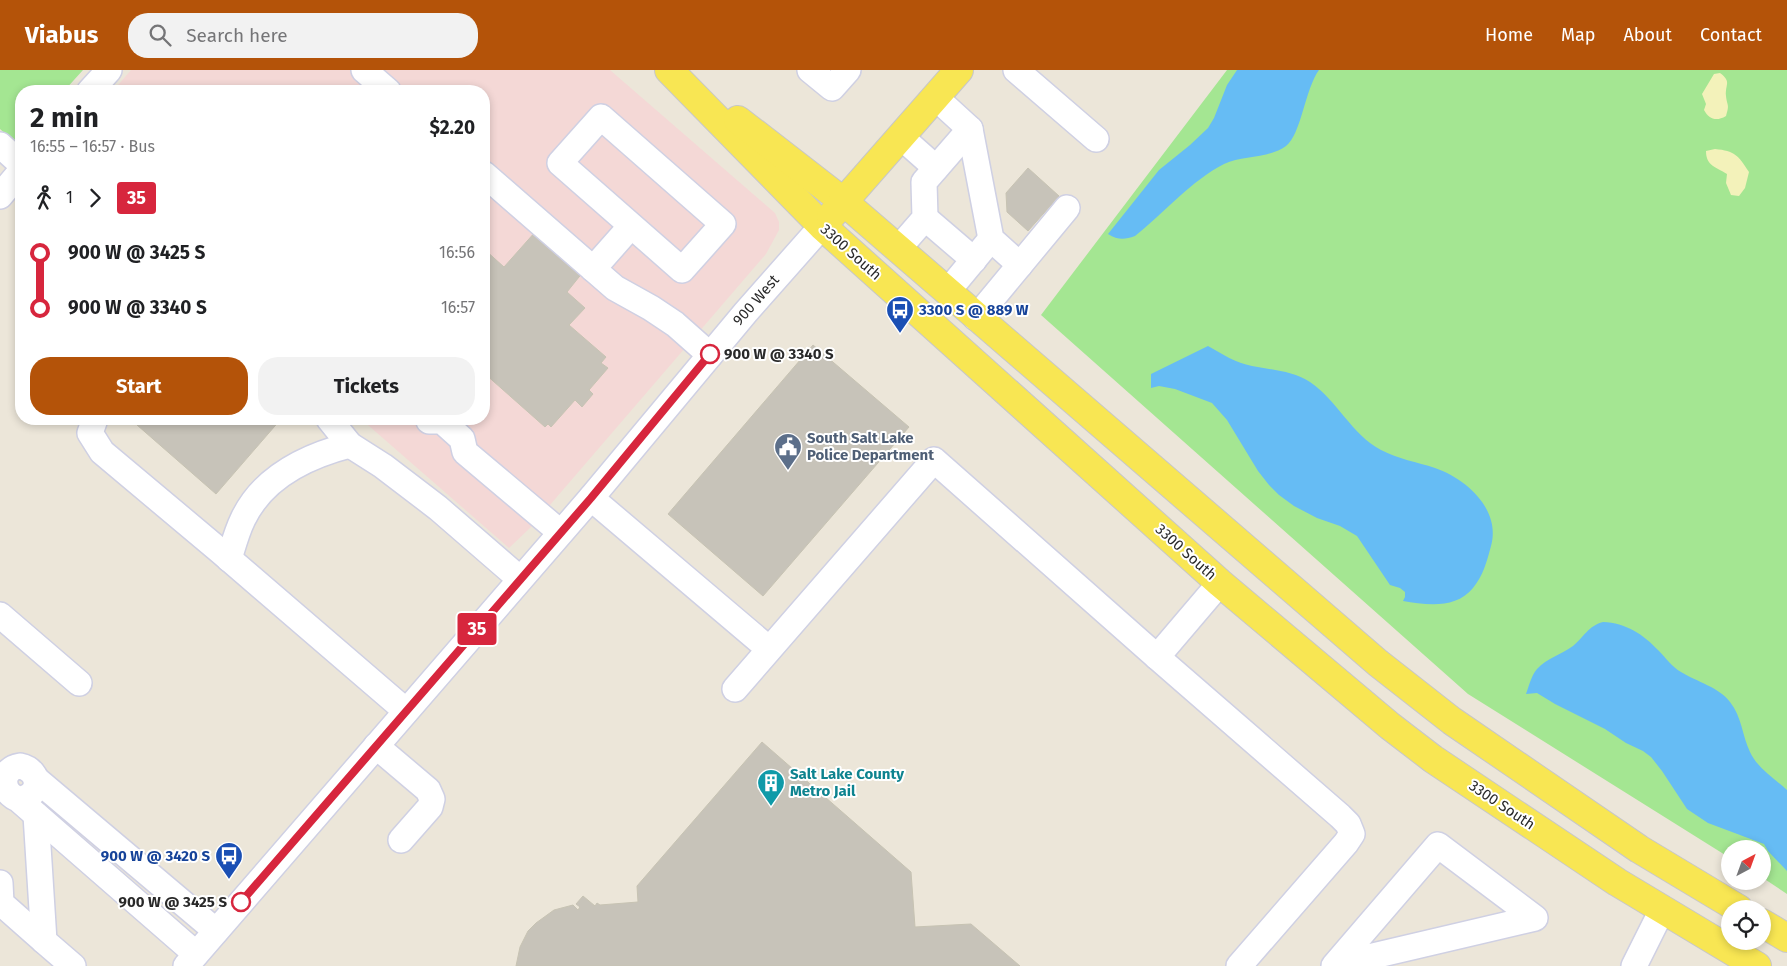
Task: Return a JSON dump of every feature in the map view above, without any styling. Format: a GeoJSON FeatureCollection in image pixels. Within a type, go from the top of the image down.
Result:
{"type":"FeatureCollection","features":[{"type":"Feature","properties":{"kind":"main road","name":"3300 South"},"geometry":{"type":"LineString","coordinates":[[669,70],[822,226],[1220,582],[1390,726],[1433,758],[1617,882],[1757,966]]}},
{"type":"Feature","properties":{"kind":"main road"},"geometry":{"type":"LineString","coordinates":[[673,70],[844,202],[976,318],[1378,663],[1452,721],[1639,849],[1724,900]]}},
{"type":"Feature","properties":{"kind":"main road","name":"900 West"},"geometry":{"type":"LineString","coordinates":[[822,226],[959,70]]}},
{"type":"Feature","properties":{"kind":"main road"},"geometry":{"type":"LineString","coordinates":[[1771,928],[1787,938]]}},
{"type":"Feature","properties":{"kind":"street"},"geometry":{"type":"LineString","coordinates":[[95,85],[109,70]]}},
{"type":"Feature","properties":{"kind":"street"},"geometry":{"type":"LineString","coordinates":[[364,70],[381,85]]}},
{"type":"Feature","properties":{"kind":"street"},"geometry":{"type":"LineString","coordinates":[[810,70],[832,88],[848,70]]}},
{"type":"Feature","properties":{"kind":"street"},"geometry":{"type":"LineString","coordinates":[[1016,70],[1096,139]]}},
{"type":"Feature","properties":{"kind":"street"},"geometry":{"type":"LineString","coordinates":[[935,97],[970,129],[991,240],[1020,265]]}},
{"type":"Feature","properties":{"kind":"street"},"geometry":{"type":"LineString","coordinates":[[601,117],[723,224],[682,270],[631,226],[560,163],[601,117]]}},
{"type":"Feature","properties":{"kind":"street"},"geometry":{"type":"LineString","coordinates":[[898,249],[925,218],[924,182],[970,129]]}},
{"type":"Feature","properties":{"kind":"street"},"geometry":{"type":"LineString","coordinates":[[900,137],[936,168]]}},
{"type":"Feature","properties":{"kind":"street"},"geometry":{"type":"LineString","coordinates":[[0,146],[15,159]]}},
{"type":"Feature","properties":{"kind":"street"},"geometry":{"type":"LineString","coordinates":[[0,196],[15,178]]}},
{"type":"Feature","properties":{"kind":"street"},"geometry":{"type":"LineString","coordinates":[[490,179],[615,288],[651,308],[674,324],[710,354]]}},
{"type":"Feature","properties":{"kind":"street"},"geometry":{"type":"LineString","coordinates":[[976,318],[1067,208]]}},
{"type":"Feature","properties":{"kind":"street"},"geometry":{"type":"LineString","coordinates":[[925,218],[974,260]]}},
{"type":"Feature","properties":{"kind":"street"},"geometry":{"type":"LineString","coordinates":[[593,269],[631,226]]}},
{"type":"Feature","properties":{"kind":"street","name":"900 West"},"geometry":{"type":"LineString","coordinates":[[191,960],[591,498],[710,354],[822,226]]}},
{"type":"Feature","properties":{"kind":"street"},"geometry":{"type":"LineString","coordinates":[[947,292],[991,240]]}},
{"type":"Feature","properties":{"kind":"street"},"geometry":{"type":"LineString","coordinates":[[93,425],[90,433],[102,452],[406,711]]}},
{"type":"Feature","properties":{"kind":"street"},"geometry":{"type":"LineString","coordinates":[[334,425],[350,445],[383,466],[438,508],[520,579]]}},
{"type":"Feature","properties":{"kind":"street"},"geometry":{"type":"LineString","coordinates":[[430,425],[432,433],[453,451],[465,452],[560,532]]}},
{"type":"Feature","properties":{"kind":"street"},"geometry":{"type":"LineString","coordinates":[[229,559],[243,518],[259,494],[292,467],[329,450],[350,445]]}},
{"type":"Feature","properties":{"kind":"street"},"geometry":{"type":"LineString","coordinates":[[735,689],[934,460],[1348,824],[1352,834],[1346,843],[1239,966]]}},
{"type":"Feature","properties":{"kind":"street"},"geometry":{"type":"LineString","coordinates":[[591,498],[769,649]]}},
{"type":"Feature","properties":{"kind":"street"},"geometry":{"type":"LineString","coordinates":[[1157,657],[1220,582]]}},
{"type":"Feature","properties":{"kind":"street"},"geometry":{"type":"LineString","coordinates":[[0,615],[79,683]]}},
{"type":"Feature","properties":{"kind":"street"},"geometry":{"type":"LineString","coordinates":[[376,746],[428,790],[432,799],[430,807],[402,840]]}},
{"type":"Feature","properties":{"kind":"street"},"geometry":{"type":"LineString","coordinates":[[44,941],[27,807],[23,798],[32,794],[35,789],[36,779],[216,931]]}},
{"type":"Feature","properties":{"kind":"street"},"geometry":{"type":"LineString","coordinates":[[27,807],[87,859],[191,960]]}},
{"type":"Feature","properties":{"kind":"street"},"geometry":{"type":"LineString","coordinates":[[87,859],[104,838]]}},
{"type":"Feature","properties":{"kind":"street"},"geometry":{"type":"LineString","coordinates":[[1438,845],[1535,918],[1373,956],[1335,966],[1438,845]]}},
{"type":"Feature","properties":{"kind":"street"},"geometry":{"type":"LineString","coordinates":[[0,883],[1,902],[72,966]]}},
{"type":"Feature","properties":{"kind":"street"},"geometry":{"type":"LineString","coordinates":[[1634,966],[1662,910]]}},
{"type":"Feature","properties":{"kind":"shaded area"},"geometry":{"type":"Polygon","coordinates":[[[131,70],[610,70],[775,213],[779,222],[779,230],[766,254],[531,527],[509,548],[368,425],[490,425],[490,85],[118,85],[131,70]]]}},
{"type":"Feature","properties":{"kind":"green space"},"geometry":{"type":"Polygon","coordinates":[[[0,70],[83,70],[69,85],[15,85],[15,142],[0,129],[0,70]]]}},
{"type":"Feature","properties":{"kind":"green space"},"geometry":{"type":"Polygon","coordinates":[[[1227,70],[1787,70],[1787,894],[1771,883],[1771,840],[1721,840],[1721,852],[1468,694],[1041,315],[1227,70]]]}},
{"type":"Feature","properties":{"kind":"sand"},"geometry":{"type":"Polygon","coordinates":[[[1720,73],[1727,81],[1726,96],[1728,107],[1726,116],[1716,119],[1708,116],[1704,110],[1706,104],[1702,94],[1714,74],[1720,73]]]}},
{"type":"Feature","properties":{"kind":"sand"},"geometry":{"type":"Polygon","coordinates":[[[1715,149],[1727,151],[1735,155],[1749,172],[1745,188],[1739,196],[1731,195],[1726,183],[1727,174],[1712,165],[1708,160],[1706,151],[1715,149]]]}},
{"type":"Feature","properties":{"kind":"water"},"geometry":{"type":"Polygon","coordinates":[[[1237,70],[1319,70],[1310,88],[1296,132],[1291,140],[1279,150],[1231,161],[1212,171],[1189,188],[1135,236],[1121,239],[1108,234],[1159,170],[1208,128],[1227,85],[1237,70]]]}},
{"type":"Feature","properties":{"kind":"water"},"geometry":{"type":"Polygon","coordinates":[[[1208,346],[1240,363],[1289,373],[1303,378],[1329,398],[1370,443],[1394,456],[1447,473],[1469,488],[1486,508],[1491,520],[1493,533],[1484,568],[1473,588],[1466,595],[1458,599],[1441,604],[1403,601],[1405,592],[1400,588],[1390,585],[1357,536],[1340,526],[1317,518],[1294,506],[1269,485],[1258,471],[1227,420],[1212,403],[1175,389],[1159,386],[1151,388],[1151,374],[1208,346]]]}},
{"type":"Feature","properties":{"kind":"water"},"geometry":{"type":"Polygon","coordinates":[[[1603,622],[1611,623],[1634,630],[1653,645],[1678,670],[1720,692],[1730,702],[1737,714],[1747,746],[1753,758],[1787,790],[1787,871],[1771,854],[1771,840],[1753,840],[1708,823],[1687,809],[1662,771],[1651,757],[1643,751],[1537,693],[1526,694],[1533,675],[1541,665],[1573,646],[1590,629],[1603,622]]]}},
{"type":"Feature","properties":{"kind":"building"},"geometry":{"type":"Polygon","coordinates":[[[1028,168],[1059,196],[1028,231],[1007,212],[1006,193],[1028,168]]]}},
{"type":"Feature","properties":{"kind":"building"},"geometry":{"type":"Polygon","coordinates":[[[536,231],[583,272],[567,292],[585,308],[569,325],[606,357],[601,363],[608,368],[589,390],[593,394],[582,407],[575,400],[551,427],[548,424],[545,427],[490,378],[490,254],[504,267],[536,231]]]}},
{"type":"Feature","properties":{"kind":"building","name":"South Salt Lake Police Department"},"geometry":{"type":"Polygon","coordinates":[[[813,345],[909,427],[763,596],[668,514],[813,345]]]}},
{"type":"Feature","properties":{"kind":"building"},"geometry":{"type":"Polygon","coordinates":[[[137,425],[276,425],[216,494],[137,425]]]}},
{"type":"Feature","properties":{"kind":"building","name":"Salt Lake County Metro Jail"},"geometry":{"type":"Polygon","coordinates":[[[762,742],[911,872],[915,927],[971,924],[1020,966],[516,966],[520,947],[528,931],[554,910],[573,905],[578,910],[580,907],[576,904],[583,896],[595,906],[597,903],[600,905],[638,902],[637,886],[762,742]]]}},
{"type":"Feature","properties":{"kind":"bus line","name":"35"},"geometry":{"type":"LineString","coordinates":[[241,902],[591,498],[710,354]]}},
{"type":"Feature","properties":{"kind":"place","name":"3300 S @ 889 W"},"geometry":{"type":"Point","coordinates":[900,334]}},
{"type":"Feature","properties":{"kind":"place","name":"900 W @ 3340 S"},"geometry":{"type":"Point","coordinates":[710,354]}},
{"type":"Feature","properties":{"kind":"place","name":"South Salt Lake Police Department"},"geometry":{"type":"Point","coordinates":[788,471]}},
{"type":"Feature","properties":{"kind":"place","name":"Salt Lake County Metro Jail"},"geometry":{"type":"Point","coordinates":[771,807]}},
{"type":"Feature","properties":{"kind":"place","name":"900 W @ 3420 S"},"geometry":{"type":"Point","coordinates":[229,880]}},
{"type":"Feature","properties":{"kind":"place","name":"900 W @ 3425 S"},"geometry":{"type":"Point","coordinates":[241,902]}}]}
